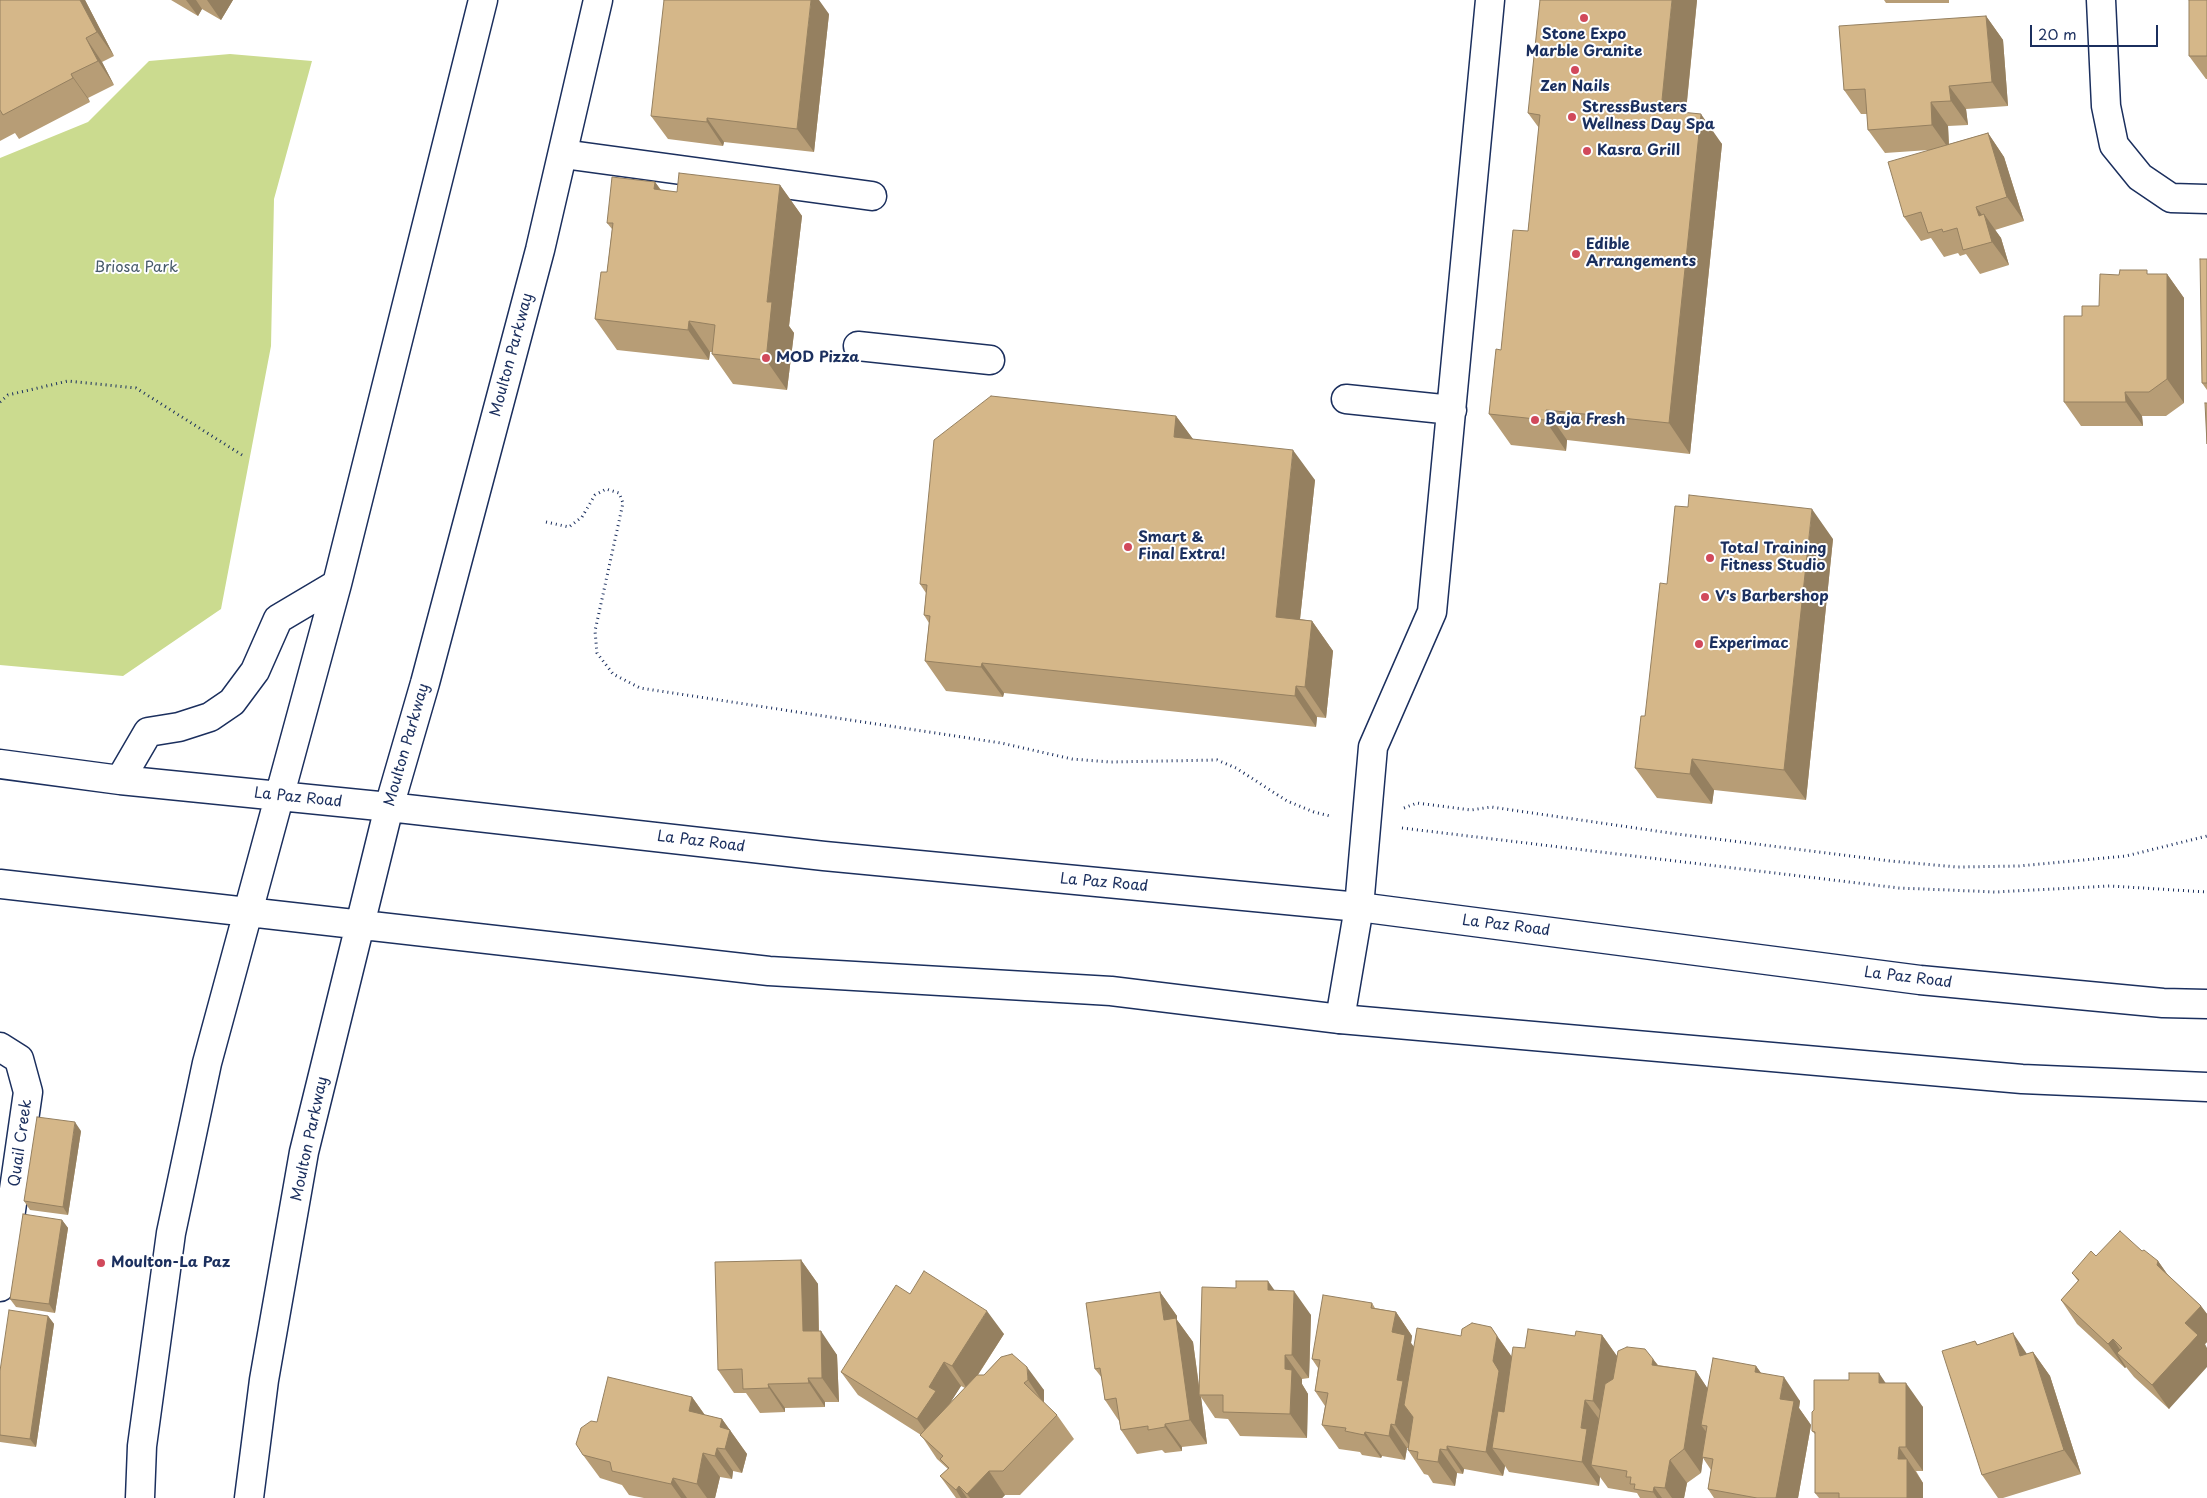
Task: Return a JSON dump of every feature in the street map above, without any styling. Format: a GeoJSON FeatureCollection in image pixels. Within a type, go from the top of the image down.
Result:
{"type":"FeatureCollection","features":[{"type":"Feature","properties":{"kind":"main road"},"geometry":{"type":"LineString","coordinates":[[140,1498],[142,1446],[170,1233],[207,1063],[337,584],[483,0]]}},
{"type":"Feature","properties":{"kind":"main road","name":"Moulton Parkway"},"geometry":{"type":"LineString","coordinates":[[250,1498],[264,1380],[304,1152],[388,807],[432,654],[538,260],[598,0]]}},
{"type":"Feature","properties":{"kind":"main road"},"geometry":{"type":"LineString","coordinates":[[1340,1019],[1360,907],[1373,747],[1432,612],[1490,0]]}},
{"type":"Feature","properties":{"kind":"main road"},"geometry":{"type":"LineString","coordinates":[[2101,0],[2106,106],[2114,145],[2140,177],[2171,198],[2207,199]]}},
{"type":"Feature","properties":{"kind":"main road"},"geometry":{"type":"LineString","coordinates":[[563,154],[872,196]]}},
{"type":"Feature","properties":{"kind":"main road"},"geometry":{"type":"LineString","coordinates":[[858,346],[990,360]]}},
{"type":"Feature","properties":{"kind":"main road"},"geometry":{"type":"LineString","coordinates":[[1346,399],[1452,410]]}},
{"type":"Feature","properties":{"kind":"main road"},"geometry":{"type":"LineString","coordinates":[[120,780],[148,732],[187,725],[210,717],[232,702],[255,671],[278,619],[337,584]]}},
{"type":"Feature","properties":{"kind":"main road","name":"La Paz Road"},"geometry":{"type":"LineString","coordinates":[[0,764],[120,780],[388,807],[824,856],[1360,907],[1920,980],[2163,1003],[2207,1004]]}},
{"type":"Feature","properties":{"kind":"main road"},"geometry":{"type":"LineString","coordinates":[[0,884],[769,971],[1111,991],[1340,1019],[2022,1079],[2207,1086]]}},
{"type":"Feature","properties":{"kind":"main road","name":"Quail Creek"},"geometry":{"type":"LineString","coordinates":[[0,1287],[28,1092],[9,1053]]}},
{"type":"Feature","properties":{"kind":"path"},"geometry":{"type":"LineString","coordinates":[[0,402],[8,395],[68,381],[136,388],[242,455]]}},
{"type":"Feature","properties":{"kind":"path"},"geometry":{"type":"LineString","coordinates":[[546,522],[570,527],[582,517],[595,495],[606,489],[619,493],[623,503],[595,631],[596,646],[597,653],[613,674],[640,688],[1001,744],[1072,759],[1110,762],[1217,760],[1236,768],[1287,801],[1314,812],[1366,823],[1899,888],[1996,892],[2110,886],[2207,892]]}},
{"type":"Feature","properties":{"kind":"path"},"geometry":{"type":"LineString","coordinates":[[1399,827],[1402,809],[1417,803],[1471,810],[1491,806],[1677,834],[1880,860],[1956,867],[2019,866],[2126,856],[2207,836]]}},
{"type":"Feature","properties":{"kind":"green space","name":"Briosa Park"},"geometry":{"type":"Polygon","coordinates":[[[230,54],[312,61],[274,199],[271,346],[221,609],[123,676],[0,665],[0,158],[88,122],[149,61],[230,54]]]}},
{"type":"Feature","properties":{"kind":"building"},"geometry":{"type":"Polygon","coordinates":[[[0,0],[80,0],[97,32],[86,38],[98,61],[71,74],[73,78],[3,115],[0,110],[0,0]]]}},
{"type":"Feature","properties":{"kind":"building"},"geometry":{"type":"Polygon","coordinates":[[[664,0],[811,0],[797,129],[707,118],[707,122],[651,116],[664,0]]]}},
{"type":"Feature","properties":{"kind":"building"},"geometry":{"type":"Polygon","coordinates":[[[1540,0],[1672,0],[1661,110],[1701,114],[1669,423],[1546,410],[1545,420],[1489,414],[1496,349],[1501,350],[1513,230],[1528,231],[1540,115],[1528,113],[1540,0]]]}},
{"type":"Feature","properties":{"kind":"building"},"geometry":{"type":"Polygon","coordinates":[[[2189,0],[2207,0],[2207,56],[2189,56],[2189,0]]]}},
{"type":"Feature","properties":{"kind":"building"},"geometry":{"type":"Polygon","coordinates":[[[1986,16],[1992,82],[1949,86],[1951,101],[1931,102],[1932,125],[1868,130],[1865,89],[1844,90],[1839,26],[1986,16]]]}},
{"type":"Feature","properties":{"kind":"building"},"geometry":{"type":"Polygon","coordinates":[[[1988,133],[2007,197],[1976,207],[1979,216],[1984,214],[1992,242],[1963,250],[1957,228],[1943,232],[1942,229],[1928,233],[1921,212],[1904,217],[1888,162],[1988,133]]]}},
{"type":"Feature","properties":{"kind":"building"},"geometry":{"type":"Polygon","coordinates":[[[679,173],[780,185],[767,302],[772,302],[766,360],[712,354],[715,325],[689,321],[688,330],[595,319],[601,272],[607,272],[613,223],[607,223],[612,177],[655,182],[654,189],[677,192],[679,173]]]}},
{"type":"Feature","properties":{"kind":"building"},"geometry":{"type":"Polygon","coordinates":[[[2200,259],[2207,259],[2207,383],[2202,383],[2200,259]]]}},
{"type":"Feature","properties":{"kind":"building"},"geometry":{"type":"Polygon","coordinates":[[[2120,270],[2147,270],[2147,274],[2167,274],[2167,379],[2149,392],[2125,392],[2126,402],[2064,402],[2064,316],[2082,316],[2082,306],[2099,306],[2100,274],[2119,275],[2120,270]]]}},
{"type":"Feature","properties":{"kind":"building","name":"Smart & Final Extra!"},"geometry":{"type":"Polygon","coordinates":[[[991,396],[1176,416],[1174,437],[1293,450],[1276,617],[1312,621],[1305,687],[1296,686],[1295,696],[982,663],[981,667],[925,661],[930,616],[924,615],[927,585],[920,584],[934,440],[991,396]]]}},
{"type":"Feature","properties":{"kind":"building"},"geometry":{"type":"Polygon","coordinates":[[[2205,403],[2207,403],[2207,444],[2205,403]]]}},
{"type":"Feature","properties":{"kind":"building"},"geometry":{"type":"Polygon","coordinates":[[[1689,495],[1812,509],[1784,770],[1692,759],[1690,774],[1635,768],[1641,716],[1645,716],[1660,583],[1667,584],[1675,506],[1688,507],[1689,495]]]}},
{"type":"Feature","properties":{"kind":"building"},"geometry":{"type":"Polygon","coordinates":[[[37,1117],[75,1122],[63,1207],[24,1201],[37,1117]]]}},
{"type":"Feature","properties":{"kind":"building"},"geometry":{"type":"Polygon","coordinates":[[[23,1214],[62,1220],[49,1304],[10,1299],[23,1214]]]}},
{"type":"Feature","properties":{"kind":"building"},"geometry":{"type":"Polygon","coordinates":[[[2120,1231],[2142,1251],[2144,1250],[2158,1261],[2157,1265],[2201,1306],[2185,1323],[2198,1335],[2152,1385],[2117,1353],[2122,1348],[2113,1339],[2108,1344],[2061,1300],[2079,1280],[2072,1273],[2091,1251],[2096,1256],[2120,1231]]]}},
{"type":"Feature","properties":{"kind":"building"},"geometry":{"type":"Polygon","coordinates":[[[801,1260],[803,1331],[821,1331],[822,1378],[808,1378],[809,1383],[768,1384],[769,1388],[743,1389],[742,1369],[718,1370],[715,1262],[801,1260]]]}},
{"type":"Feature","properties":{"kind":"building"},"geometry":{"type":"Polygon","coordinates":[[[924,1271],[987,1311],[952,1366],[944,1362],[929,1387],[936,1391],[917,1419],[841,1372],[896,1285],[910,1294],[924,1271]]]}},
{"type":"Feature","properties":{"kind":"building"},"geometry":{"type":"Polygon","coordinates":[[[1236,1281],[1268,1281],[1268,1290],[1294,1291],[1292,1355],[1285,1355],[1285,1369],[1292,1370],[1290,1414],[1223,1412],[1223,1395],[1199,1395],[1202,1287],[1236,1288],[1236,1281]]]}},
{"type":"Feature","properties":{"kind":"building"},"geometry":{"type":"Polygon","coordinates":[[[1160,1292],[1164,1320],[1176,1318],[1190,1420],[1165,1424],[1165,1427],[1148,1430],[1148,1426],[1121,1430],[1116,1398],[1105,1400],[1100,1368],[1095,1369],[1086,1303],[1160,1292]]]}},
{"type":"Feature","properties":{"kind":"building"},"geometry":{"type":"Polygon","coordinates":[[[1323,1295],[1372,1303],[1371,1308],[1396,1312],[1392,1332],[1405,1335],[1397,1380],[1403,1381],[1395,1425],[1391,1424],[1389,1436],[1365,1432],[1364,1435],[1345,1431],[1346,1428],[1322,1425],[1328,1393],[1315,1391],[1320,1360],[1312,1359],[1323,1295]]]}},
{"type":"Feature","properties":{"kind":"building"},"geometry":{"type":"Polygon","coordinates":[[[9,1310],[48,1316],[30,1439],[0,1435],[0,1371],[9,1310]]]}},
{"type":"Feature","properties":{"kind":"building"},"geometry":{"type":"Polygon","coordinates":[[[1472,1323],[1491,1327],[1497,1336],[1493,1361],[1499,1371],[1486,1452],[1447,1446],[1447,1450],[1440,1449],[1438,1462],[1417,1459],[1418,1452],[1408,1450],[1413,1417],[1404,1405],[1417,1328],[1461,1336],[1462,1329],[1472,1323]]]}},
{"type":"Feature","properties":{"kind":"building"},"geometry":{"type":"Polygon","coordinates":[[[1528,1329],[1575,1336],[1576,1331],[1602,1335],[1593,1401],[1585,1400],[1581,1428],[1587,1429],[1582,1462],[1492,1448],[1498,1411],[1504,1412],[1513,1347],[1525,1348],[1528,1329]]]}},
{"type":"Feature","properties":{"kind":"building"},"geometry":{"type":"Polygon","coordinates":[[[2013,1333],[2020,1356],[2033,1352],[2064,1450],[1982,1475],[1942,1351],[1975,1341],[1977,1345],[2013,1333]]]}},
{"type":"Feature","properties":{"kind":"building"},"geometry":{"type":"Polygon","coordinates":[[[1627,1347],[1645,1349],[1653,1359],[1652,1365],[1696,1371],[1684,1449],[1670,1460],[1665,1488],[1654,1487],[1653,1492],[1634,1489],[1635,1484],[1630,1484],[1631,1477],[1626,1477],[1627,1471],[1591,1465],[1605,1384],[1613,1379],[1618,1351],[1627,1347]]]}},
{"type":"Feature","properties":{"kind":"building"},"geometry":{"type":"Polygon","coordinates":[[[1012,1354],[1027,1367],[1028,1380],[1024,1383],[1057,1415],[1003,1471],[989,1471],[967,1494],[959,1486],[956,1490],[940,1476],[949,1468],[940,1459],[943,1456],[920,1435],[977,1375],[984,1375],[1001,1357],[1012,1354]]]}},
{"type":"Feature","properties":{"kind":"building"},"geometry":{"type":"Polygon","coordinates":[[[1713,1358],[1756,1366],[1755,1372],[1784,1377],[1780,1399],[1794,1401],[1776,1498],[1757,1498],[1708,1489],[1713,1459],[1702,1457],[1707,1426],[1701,1425],[1713,1358]]]}},
{"type":"Feature","properties":{"kind":"building"},"geometry":{"type":"Polygon","coordinates":[[[1849,1373],[1879,1373],[1879,1383],[1906,1383],[1906,1447],[1899,1447],[1898,1459],[1907,1459],[1907,1498],[1839,1498],[1839,1493],[1815,1493],[1815,1432],[1812,1431],[1814,1380],[1849,1380],[1849,1373]]]}},
{"type":"Feature","properties":{"kind":"building"},"geometry":{"type":"Polygon","coordinates":[[[608,1377],[692,1397],[689,1411],[722,1419],[720,1427],[730,1430],[725,1449],[717,1448],[715,1456],[703,1453],[697,1484],[673,1478],[671,1484],[612,1471],[610,1462],[583,1455],[576,1444],[581,1428],[591,1421],[597,1422],[608,1377]]]}},
{"type":"Feature","properties":{"kind":"place","name":"Stone Expo Marble Granite"},"geometry":{"type":"Point","coordinates":[1584,18]}},
{"type":"Feature","properties":{"kind":"place","name":"Zen Nails"},"geometry":{"type":"Point","coordinates":[1575,70]}},
{"type":"Feature","properties":{"kind":"place","name":"StressBusters Wellness Day Spa"},"geometry":{"type":"Point","coordinates":[1572,117]}},
{"type":"Feature","properties":{"kind":"place","name":"Kasra Grill"},"geometry":{"type":"Point","coordinates":[1587,151]}},
{"type":"Feature","properties":{"kind":"place","name":"Edible Arrangements"},"geometry":{"type":"Point","coordinates":[1576,254]}},
{"type":"Feature","properties":{"kind":"place","name":"MOD Pizza"},"geometry":{"type":"Point","coordinates":[766,358]}},
{"type":"Feature","properties":{"kind":"place","name":"Baja Fresh"},"geometry":{"type":"Point","coordinates":[1535,420]}},
{"type":"Feature","properties":{"kind":"place","name":"Smart & Final Extra!"},"geometry":{"type":"Point","coordinates":[1128,547]}},
{"type":"Feature","properties":{"kind":"place","name":"Total Training Fitness Studio"},"geometry":{"type":"Point","coordinates":[1710,558]}},
{"type":"Feature","properties":{"kind":"place","name":"V's Barbershop"},"geometry":{"type":"Point","coordinates":[1705,597]}},
{"type":"Feature","properties":{"kind":"place","name":"Experimac"},"geometry":{"type":"Point","coordinates":[1699,644]}},
{"type":"Feature","properties":{"kind":"place","name":"Moulton-La Paz"},"geometry":{"type":"Point","coordinates":[101,1263]}}]}
